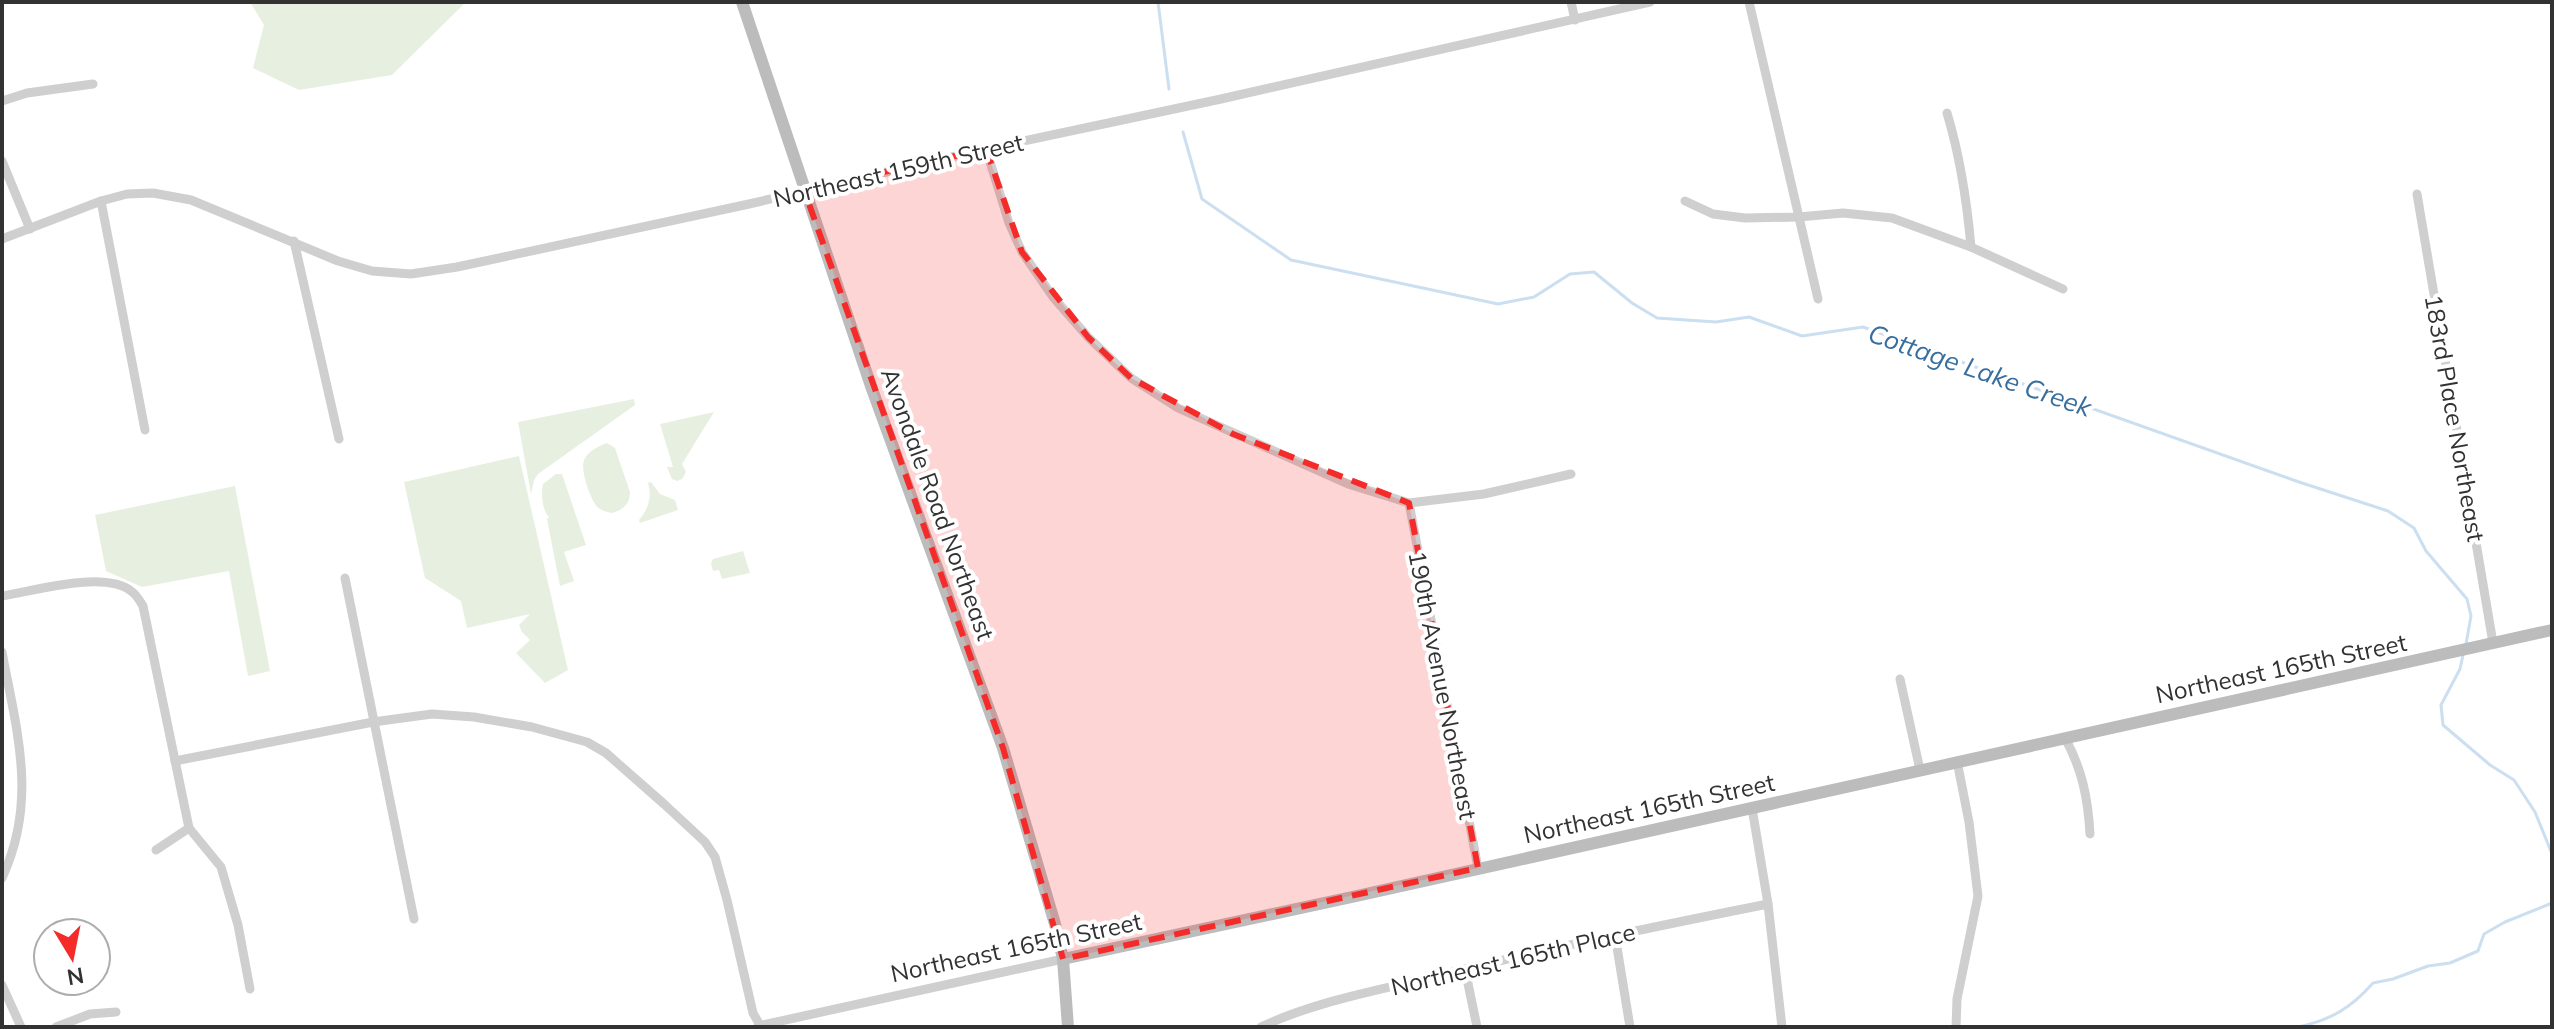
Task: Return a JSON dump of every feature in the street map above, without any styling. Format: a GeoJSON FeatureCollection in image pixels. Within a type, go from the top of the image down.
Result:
{"type":"FeatureCollection","features":[{"type":"Feature","properties":{"kind":"street","name":"Avondale Road Northeast"},"geometry":{"type":"LineString","coordinates":[[742,2],[872,389],[1003,748],[1055,924],[1063,959],[1068,1027]]}},
{"type":"Feature","properties":{"kind":"street"},"geometry":{"type":"LineString","coordinates":[[1571,2],[1575,20]]}},
{"type":"Feature","properties":{"kind":"street","name":"Northeast 159th Street"},"geometry":{"type":"LineString","coordinates":[[2,239],[101,201],[127,194],[153,193],[191,200],[338,261],[372,271],[411,274],[457,267],[1159,113],[1650,2]]}},
{"type":"Feature","properties":{"kind":"street"},"geometry":{"type":"LineString","coordinates":[[1749,2],[1818,299]]}},
{"type":"Feature","properties":{"kind":"street"},"geometry":{"type":"LineString","coordinates":[[2,101],[27,93],[93,84]]}},
{"type":"Feature","properties":{"kind":"street"},"geometry":{"type":"LineString","coordinates":[[1947,113],[1969,216],[1971,247]]}},
{"type":"Feature","properties":{"kind":"street"},"geometry":{"type":"LineString","coordinates":[[986,149],[1009,223],[1022,252],[1053,297],[1088,337],[1131,378],[1178,408],[1348,484],[1409,503],[1484,494],[1571,474]]}},
{"type":"Feature","properties":{"kind":"street"},"geometry":{"type":"LineString","coordinates":[[2,161],[30,229]]}},
{"type":"Feature","properties":{"kind":"street","name":"183rd Place Northeast"},"geometry":{"type":"LineString","coordinates":[[2417,194],[2493,643]]}},
{"type":"Feature","properties":{"kind":"street"},"geometry":{"type":"LineString","coordinates":[[101,201],[145,430]]}},
{"type":"Feature","properties":{"kind":"street"},"geometry":{"type":"LineString","coordinates":[[1685,201],[1713,214],[1745,218],[1843,213],[1892,218],[1971,247],[2063,289]]}},
{"type":"Feature","properties":{"kind":"street"},"geometry":{"type":"LineString","coordinates":[[294,241],[339,439]]}},
{"type":"Feature","properties":{"kind":"street","name":"190th Avenue Northeast"},"geometry":{"type":"LineString","coordinates":[[1409,503],[1478,868]]}},
{"type":"Feature","properties":{"kind":"street"},"geometry":{"type":"LineString","coordinates":[[345,578],[414,919]]}},
{"type":"Feature","properties":{"kind":"street"},"geometry":{"type":"LineString","coordinates":[[2,596],[84,582],[113,584],[131,590],[143,606],[189,828],[221,867],[238,925],[250,989]]}},
{"type":"Feature","properties":{"kind":"street","name":"Northeast 165th Street"},"geometry":{"type":"LineString","coordinates":[[758,1027],[2552,630]]}},
{"type":"Feature","properties":{"kind":"street"},"geometry":{"type":"LineString","coordinates":[[2,652],[20,746],[23,792],[10,862],[2,878]]}},
{"type":"Feature","properties":{"kind":"street"},"geometry":{"type":"LineString","coordinates":[[1900,679],[1920,770]]}},
{"type":"Feature","properties":{"kind":"street"},"geometry":{"type":"LineString","coordinates":[[175,761],[373,722],[453,713],[532,727],[587,742],[606,753],[664,804],[705,842],[715,857],[758,1027]]}},
{"type":"Feature","properties":{"kind":"street"},"geometry":{"type":"LineString","coordinates":[[2065,738],[2085,786],[2090,834]]}},
{"type":"Feature","properties":{"kind":"street"},"geometry":{"type":"LineString","coordinates":[[1956,1027],[1957,999],[1978,896],[1969,822],[1957,761]]}},
{"type":"Feature","properties":{"kind":"street"},"geometry":{"type":"LineString","coordinates":[[1752,808],[1768,904],[1782,1027]]}},
{"type":"Feature","properties":{"kind":"street"},"geometry":{"type":"LineString","coordinates":[[156,850],[189,828]]}},
{"type":"Feature","properties":{"kind":"street","name":"Northeast 165th Place"},"geometry":{"type":"LineString","coordinates":[[1261,1027],[1319,1005],[1465,969],[1768,904]]}},
{"type":"Feature","properties":{"kind":"street"},"geometry":{"type":"LineString","coordinates":[[1615,935],[1630,1027]]}},
{"type":"Feature","properties":{"kind":"street"},"geometry":{"type":"LineString","coordinates":[[1465,969],[1477,1027]]}},
{"type":"Feature","properties":{"kind":"street"},"geometry":{"type":"LineString","coordinates":[[2,985],[21,1027]]}},
{"type":"Feature","properties":{"kind":"street"},"geometry":{"type":"LineString","coordinates":[[56,1027],[90,1014],[116,1012]]}},
{"type":"Feature","properties":{"kind":"highlighted area"},"geometry":{"type":"Polygon","coordinates":[[[986,149],[1022,252],[1088,337],[1131,378],[1233,434],[1409,503],[1478,868],[1063,959],[1003,748],[804,190],[986,149]]]}},
{"type":"Feature","properties":{"kind":"green space"},"geometry":{"type":"Polygon","coordinates":[[[250,2],[466,2],[392,75],[299,90],[253,68],[264,25],[250,2]]]}},
{"type":"Feature","properties":{"kind":"green space"},"geometry":{"type":"Polygon","coordinates":[[[634,399],[635,405],[538,474],[531,494],[518,422],[634,399]]]}},
{"type":"Feature","properties":{"kind":"green space"},"geometry":{"type":"Polygon","coordinates":[[[714,412],[682,464],[686,472],[682,479],[672,479],[667,467],[673,467],[660,424],[714,412]]]}},
{"type":"Feature","properties":{"kind":"green space"},"geometry":{"type":"Polygon","coordinates":[[[607,443],[615,448],[630,492],[625,506],[612,513],[595,504],[583,468],[587,455],[607,443]]]}},
{"type":"Feature","properties":{"kind":"green space"},"geometry":{"type":"Polygon","coordinates":[[[519,456],[568,670],[545,683],[516,653],[530,640],[519,625],[530,614],[467,628],[461,601],[425,578],[404,482],[519,456]]]}},
{"type":"Feature","properties":{"kind":"green space"},"geometry":{"type":"Polygon","coordinates":[[[556,474],[562,474],[586,545],[564,552],[574,581],[560,586],[549,517],[542,497],[543,484],[556,474]]]}},
{"type":"Feature","properties":{"kind":"green space"},"geometry":{"type":"Polygon","coordinates":[[[651,482],[660,494],[675,500],[678,510],[640,523],[649,502],[648,483],[651,482]]]}},
{"type":"Feature","properties":{"kind":"green space"},"geometry":{"type":"Polygon","coordinates":[[[235,486],[270,671],[248,676],[229,571],[142,587],[106,571],[95,515],[235,486]]]}},
{"type":"Feature","properties":{"kind":"green space"},"geometry":{"type":"Polygon","coordinates":[[[743,551],[750,573],[722,579],[719,570],[713,571],[713,559],[743,551]]]}},
{"type":"Feature","properties":{"kind":"waterway","name":"Cottage Lake Creek"},"geometry":{"type":"LineString","coordinates":[[1158,2],[1169,89]]}},
{"type":"Feature","properties":{"kind":"waterway","name":"Cottage Lake Creek"},"geometry":{"type":"LineString","coordinates":[[1183,132],[1202,199],[1291,260],[1498,304],[1534,297],[1570,274],[1594,272],[1632,303],[1657,318],[1716,322],[1749,317],[1802,336],[1863,327],[2388,511],[2414,528],[2426,551],[2467,599],[2471,616],[2466,644]]}},
{"type":"Feature","properties":{"kind":"waterway","name":"Cottage Lake Creek"},"geometry":{"type":"LineString","coordinates":[[2463,655],[2460,669],[2441,705],[2443,725],[2490,765],[2514,780],[2535,812],[2552,854]]}},
{"type":"Feature","properties":{"kind":"waterway","name":"Cottage Lake Creek"},"geometry":{"type":"LineString","coordinates":[[2298,1027],[2340,1012],[2373,983],[2428,966],[2450,963],[2478,951],[2484,934],[2552,903]]}}]}
